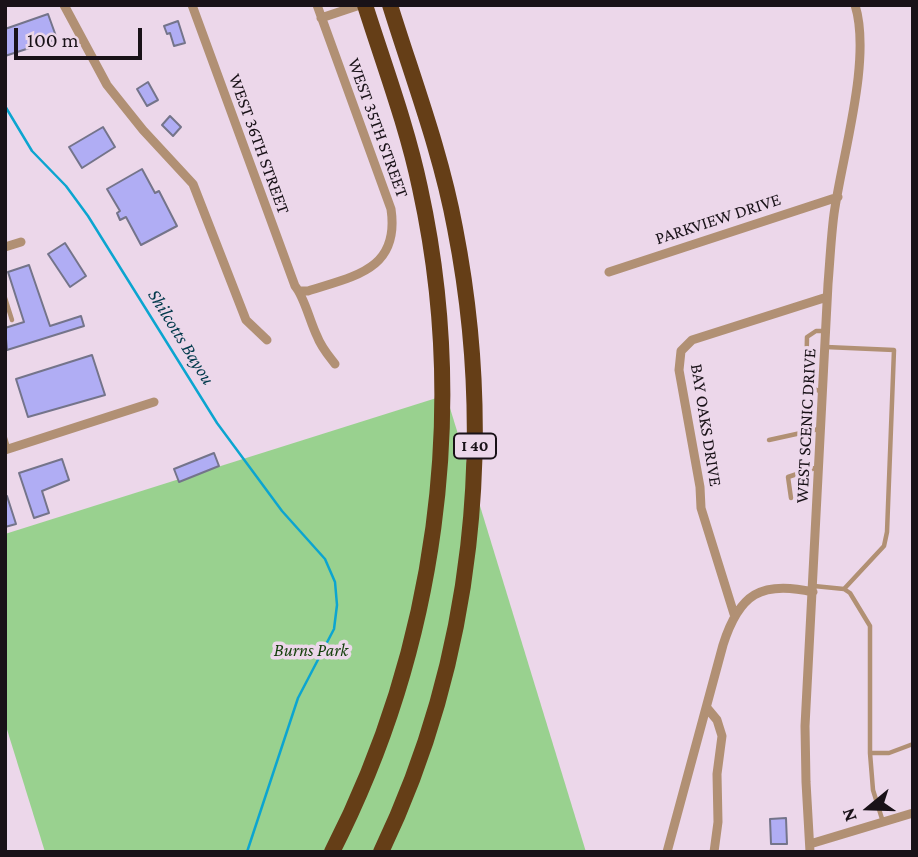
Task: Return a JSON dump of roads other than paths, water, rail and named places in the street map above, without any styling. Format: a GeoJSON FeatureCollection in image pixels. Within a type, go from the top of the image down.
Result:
{"type":"FeatureCollection","features":[{"type":"Feature","properties":{"kind":"highway","name":"I 40"},"geometry":{"type":"LineString","coordinates":[[332,852],[380,746],[413,641],[431,552],[441,457],[442,355],[430,239],[412,152],[376,39],[362,5]]}},
{"type":"Feature","properties":{"kind":"highway","name":"I 40"},"geometry":{"type":"LineString","coordinates":[[381,852],[399,813],[430,727],[451,649],[472,524],[476,392],[467,294],[455,227],[443,174],[390,5]]}},
{"type":"Feature","properties":{"kind":"street"},"geometry":{"type":"LineString","coordinates":[[64,5],[107,85],[143,130],[193,184],[246,320],[267,340]]}},
{"type":"Feature","properties":{"kind":"street","name":"WEST 36TH STREET"},"geometry":{"type":"LineString","coordinates":[[192,5],[295,286],[300,291],[317,336],[335,364]]}},
{"type":"Feature","properties":{"kind":"street","name":"WEST 35TH STREET"},"geometry":{"type":"LineString","coordinates":[[300,291],[308,291],[361,274],[379,260],[392,237],[393,226],[391,209],[317,5]]}},
{"type":"Feature","properties":{"kind":"street"},"geometry":{"type":"LineString","coordinates":[[321,18],[362,5]]}},
{"type":"Feature","properties":{"kind":"street","name":"WEST SCENIC DRIVE"},"geometry":{"type":"LineString","coordinates":[[810,848],[805,726],[827,297],[860,44],[860,24],[855,5]]}},
{"type":"Feature","properties":{"kind":"street","name":"PARKVIEW DRIVE"},"geometry":{"type":"LineString","coordinates":[[609,272],[838,197]]}},
{"type":"Feature","properties":{"kind":"street"},"geometry":{"type":"LineString","coordinates":[[5,247],[21,242]]}},
{"type":"Feature","properties":{"kind":"street","name":"BAY OAKS DRIVE"},"geometry":{"type":"LineString","coordinates":[[734,614],[701,508],[701,487],[679,370],[681,351],[692,340],[827,297]]}},
{"type":"Feature","properties":{"kind":"street"},"geometry":{"type":"LineString","coordinates":[[7,450],[154,402]]}},
{"type":"Feature","properties":{"kind":"street"},"geometry":{"type":"LineString","coordinates":[[667,852],[723,645],[734,614],[751,597],[768,589],[789,586],[813,589]]}},
{"type":"Feature","properties":{"kind":"street"},"geometry":{"type":"LineString","coordinates":[[707,708],[717,719],[722,736],[717,774],[718,822],[714,852]]}},
{"type":"Feature","properties":{"kind":"street"},"geometry":{"type":"LineString","coordinates":[[810,848],[913,813]]}},
{"type":"Feature","properties":{"kind":"lane"},"geometry":{"type":"LineString","coordinates":[[5,298],[12,320]]}},
{"type":"Feature","properties":{"kind":"lane"},"geometry":{"type":"LineString","coordinates":[[823,393],[809,387],[806,382],[807,337],[816,331],[826,331]]}},
{"type":"Feature","properties":{"kind":"lane"},"geometry":{"type":"LineString","coordinates":[[826,347],[894,350],[887,532],[884,546],[844,589]]}},
{"type":"Feature","properties":{"kind":"lane"},"geometry":{"type":"LineString","coordinates":[[769,440],[821,428]]}},
{"type":"Feature","properties":{"kind":"lane"},"geometry":{"type":"LineString","coordinates":[[5,438],[7,450]]}},
{"type":"Feature","properties":{"kind":"lane"},"geometry":{"type":"LineString","coordinates":[[791,498],[788,477],[819,467]]}},
{"type":"Feature","properties":{"kind":"lane"},"geometry":{"type":"LineString","coordinates":[[813,589],[844,589],[850,593],[870,626],[870,753],[873,790],[884,822]]}},
{"type":"Feature","properties":{"kind":"lane"},"geometry":{"type":"LineString","coordinates":[[870,753],[889,753],[913,744]]}},
{"type":"Feature","properties":{"kind":"waterway","name":"Shilcotts Bayou"},"geometry":{"type":"LineString","coordinates":[[5,106],[32,151],[66,186],[88,216],[217,423],[282,511],[325,559],[335,582],[337,605],[334,629],[298,698],[247,852]]}},
{"type":"Feature","properties":{"kind":"park label","name":"Burns Park"},"geometry":{"type":"Point","coordinates":[311,650]}}]}
